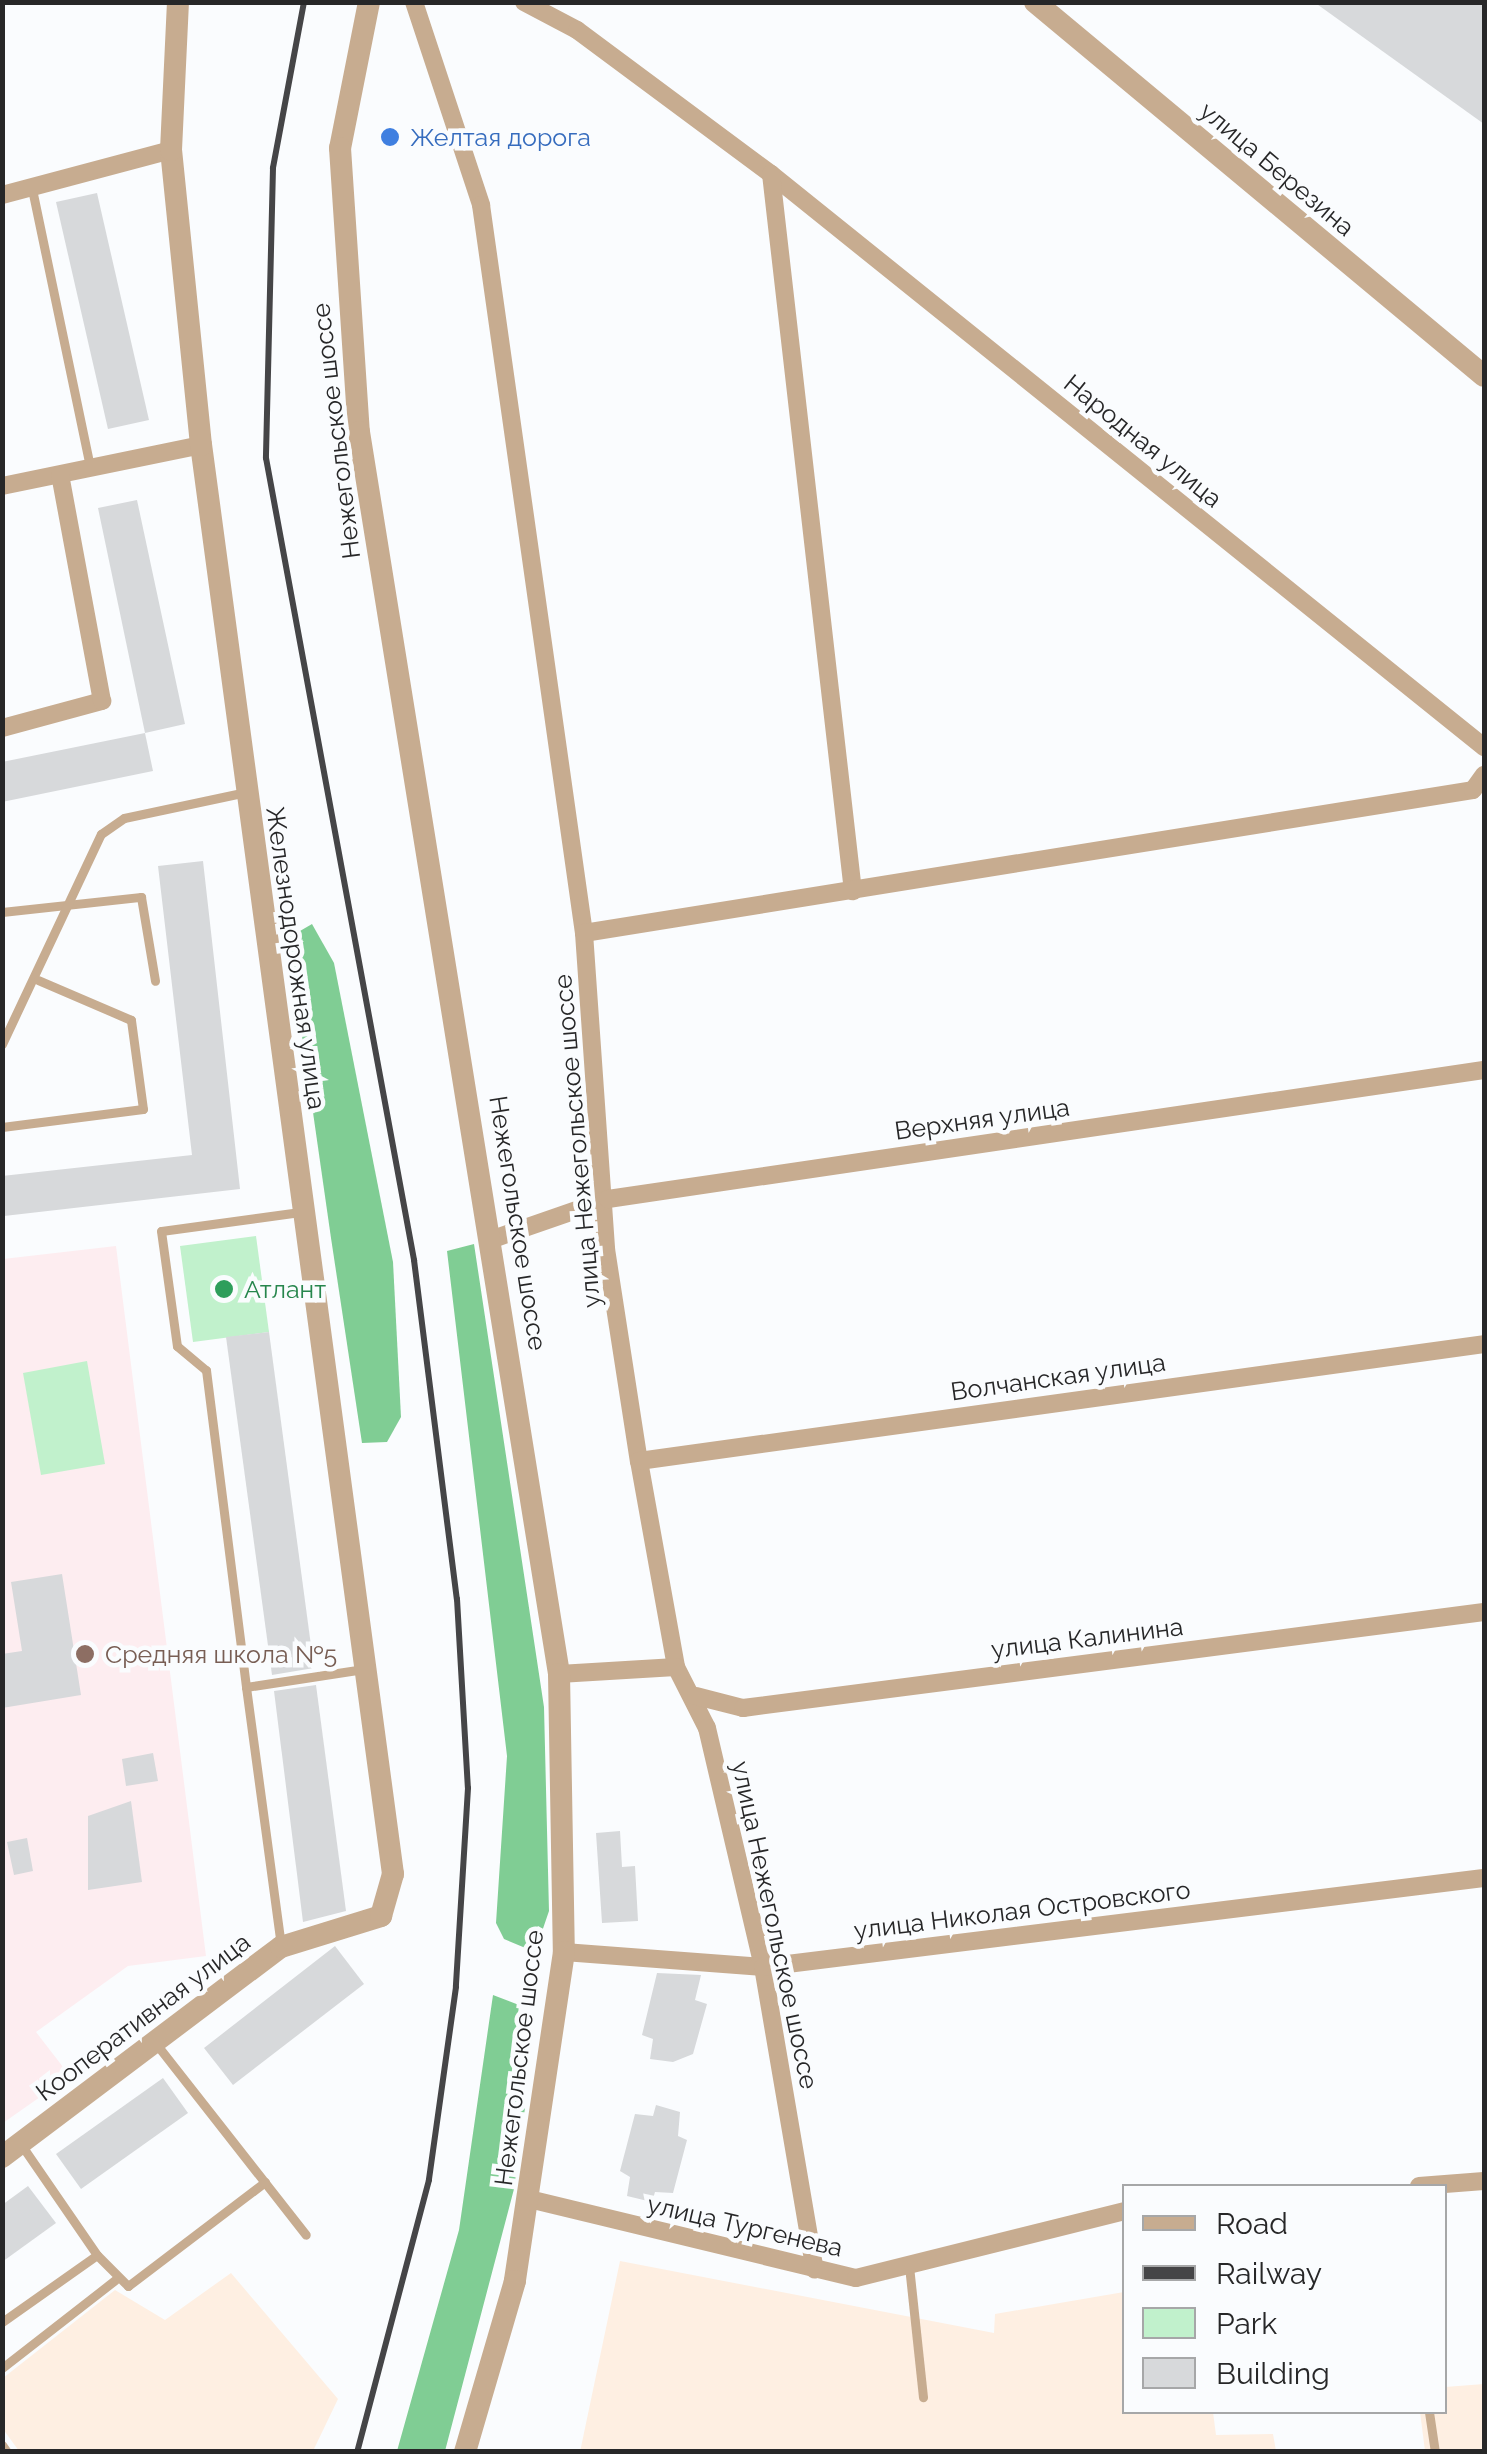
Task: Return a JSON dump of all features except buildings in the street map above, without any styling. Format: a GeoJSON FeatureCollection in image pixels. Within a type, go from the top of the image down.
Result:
{"type":"FeatureCollection","features":[{"type":"Feature","properties":{"kind":"street","name":"Железнодорожная улица"},"geometry":{"type":"LineString","coordinates":[[178,2],[170,150],[201,445],[393,1874],[381,1916]]}},
{"type":"Feature","properties":{"kind":"street","name":"Нежегольское шоссе"},"geometry":{"type":"LineString","coordinates":[[369,2],[340,148],[359,432],[493,1238],[559,1674],[564,1952],[529,2199],[465,2452]]}},
{"type":"Feature","properties":{"kind":"street","name":"улица Нежегольское шоссе"},"geometry":{"type":"LineString","coordinates":[[414,2],[481,205],[584,933],[608,1199],[606,1249],[639,1460],[676,1666],[696,1696],[763,1967],[815,2270]]}},
{"type":"Feature","properties":{"kind":"street","name":"Народная улица"},"geometry":{"type":"LineString","coordinates":[[524,2],[576,30],[770,174],[1484,747]]}},
{"type":"Feature","properties":{"kind":"street","name":"улица Березина"},"geometry":{"type":"LineString","coordinates":[[1035,2],[1484,376]]}},
{"type":"Feature","properties":{"kind":"street"},"geometry":{"type":"LineString","coordinates":[[2,196],[170,150]]}},
{"type":"Feature","properties":{"kind":"street"},"geometry":{"type":"LineString","coordinates":[[770,174],[853,891]]}},
{"type":"Feature","properties":{"kind":"street"},"geometry":{"type":"LineString","coordinates":[[2,486],[60,475],[88,463],[201,445]]}},
{"type":"Feature","properties":{"kind":"street"},"geometry":{"type":"LineString","coordinates":[[2,728],[102,701],[60,475]]}},
{"type":"Feature","properties":{"kind":"street"},"geometry":{"type":"LineString","coordinates":[[584,933],[1473,790],[1484,774]]}},
{"type":"Feature","properties":{"kind":"street","name":"Верхняя улица"},"geometry":{"type":"LineString","coordinates":[[493,1238],[608,1199],[1484,1070]]}},
{"type":"Feature","properties":{"kind":"street","name":"Волчанская улица"},"geometry":{"type":"LineString","coordinates":[[639,1460],[1484,1344]]}},
{"type":"Feature","properties":{"kind":"street","name":"улица Калинина"},"geometry":{"type":"LineString","coordinates":[[696,1696],[743,1708],[1484,1612]]}},
{"type":"Feature","properties":{"kind":"street"},"geometry":{"type":"LineString","coordinates":[[559,1674],[676,1666]]}},
{"type":"Feature","properties":{"kind":"street","name":"улица Николая Островского"},"geometry":{"type":"LineString","coordinates":[[564,1952],[763,1967],[1484,1878]]}},
{"type":"Feature","properties":{"kind":"street","name":"Кооперативная улица"},"geometry":{"type":"LineString","coordinates":[[11,2150],[281,1947],[381,1916]]}},
{"type":"Feature","properties":{"kind":"street"},"geometry":{"type":"LineString","coordinates":[[1445,2184],[1484,2181]]}},
{"type":"Feature","properties":{"kind":"street","name":"улица Тургенева"},"geometry":{"type":"LineString","coordinates":[[529,2199],[856,2278],[1122,2211]]}},
{"type":"Feature","properties":{"kind":"lane"},"geometry":{"type":"LineString","coordinates":[[32,189],[88,463]]}},
{"type":"Feature","properties":{"kind":"lane"},"geometry":{"type":"LineString","coordinates":[[2,1044],[38,980],[74,902],[86,858],[124,818],[246,792]]}},
{"type":"Feature","properties":{"kind":"lane"},"geometry":{"type":"LineString","coordinates":[[2,912],[141,897],[156,981]]}},
{"type":"Feature","properties":{"kind":"lane"},"geometry":{"type":"LineString","coordinates":[[2,1127],[142,1108],[131,1020],[38,980]]}},
{"type":"Feature","properties":{"kind":"lane"},"geometry":{"type":"LineString","coordinates":[[281,1947],[206,1370],[177,1346],[161,1230],[303,1212]]}},
{"type":"Feature","properties":{"kind":"lane"},"geometry":{"type":"LineString","coordinates":[[246,1687],[365,1669]]}},
{"type":"Feature","properties":{"kind":"lane"},"geometry":{"type":"LineString","coordinates":[[156,2042],[306,2235]]}},
{"type":"Feature","properties":{"kind":"lane"},"geometry":{"type":"LineString","coordinates":[[11,2150],[115,2280],[128,2286],[265,2182]]}},
{"type":"Feature","properties":{"kind":"lane"},"geometry":{"type":"LineString","coordinates":[[2,2322],[97,2255]]}},
{"type":"Feature","properties":{"kind":"lane"},"geometry":{"type":"LineString","coordinates":[[909,2264],[923,2397]]}},
{"type":"Feature","properties":{"kind":"lane"},"geometry":{"type":"LineString","coordinates":[[2,2368],[115,2280]]}},
{"type":"Feature","properties":{"kind":"lane"},"geometry":{"type":"LineString","coordinates":[[1429,2414],[1435,2452]]}},
{"type":"Feature","properties":{"kind":"lane"},"geometry":{"type":"LineString","coordinates":[[2,2445],[8,2452]]}},
{"type":"Feature","properties":{"kind":"shaded area","name":"Средняя школа №5"},"geometry":{"type":"Polygon","coordinates":[[[116,1246],[206,1956],[128,1966],[36,2032],[70,2076],[3,2123],[3,1259],[116,1246]]]}},
{"type":"Feature","properties":{"kind":"shaded area"},"geometry":{"type":"Polygon","coordinates":[[[620,2261],[994,2333],[995,2314],[1122,2292],[1122,2414],[1213,2414],[1216,2435],[1273,2434],[1276,2451],[580,2452],[620,2261]]]}},
{"type":"Feature","properties":{"kind":"shaded area"},"geometry":{"type":"Polygon","coordinates":[[[231,2273],[338,2399],[313,2451],[19,2451],[3,2429],[3,2378],[115,2290],[165,2320],[231,2273]]]}},
{"type":"Feature","properties":{"kind":"shaded area"},"geometry":{"type":"Polygon","coordinates":[[[1484,2384],[1484,2451],[1425,2451],[1420,2414],[1447,2414],[1447,2387],[1484,2384]]]}},
{"type":"Feature","properties":{"kind":"green space"},"geometry":{"type":"Polygon","coordinates":[[[312,924],[334,963],[393,1262],[401,1417],[387,1442],[362,1443],[331,1238],[288,938],[312,924]]]}},
{"type":"Feature","properties":{"kind":"green space","name":"Атлант"},"geometry":{"type":"Polygon","coordinates":[[[256,1236],[269,1332],[193,1342],[180,1246],[256,1236]]]}},
{"type":"Feature","properties":{"kind":"green space"},"geometry":{"type":"Polygon","coordinates":[[[474,1244],[544,1707],[549,1911],[535,1952],[504,1939],[496,1923],[507,1756],[447,1251],[474,1244]]]}},
{"type":"Feature","properties":{"kind":"green space"},"geometry":{"type":"Polygon","coordinates":[[[87,1361],[105,1464],[41,1475],[23,1373],[87,1361]]]}},
{"type":"Feature","properties":{"kind":"green space"},"geometry":{"type":"Polygon","coordinates":[[[493,1995],[519,2005],[511,2079],[525,2108],[514,2189],[445,2451],[397,2451],[459,2230],[493,1995]]]}},
{"type":"Feature","properties":{"kind":"railway"},"geometry":{"type":"LineString","coordinates":[[304,2],[273,168],[266,458],[414,1260],[457,1599],[468,1788],[456,1987],[429,2180],[357,2452]]}},
{"type":"Feature","properties":{"kind":"place","name":"Желтая дорога"},"geometry":{"type":"Point","coordinates":[390,137]}},
{"type":"Feature","properties":{"kind":"place","name":"Атлант"},"geometry":{"type":"Point","coordinates":[224,1289]}},
{"type":"Feature","properties":{"kind":"place","name":"Средняя школа №5"},"geometry":{"type":"Point","coordinates":[85,1654]}}]}
